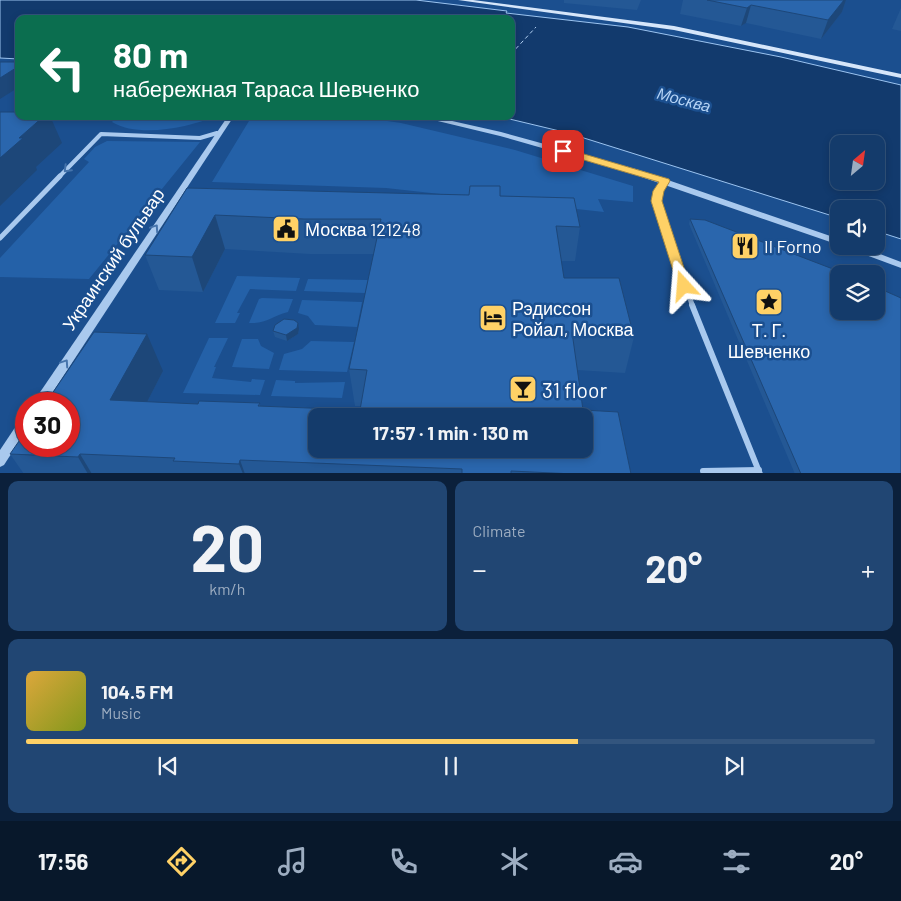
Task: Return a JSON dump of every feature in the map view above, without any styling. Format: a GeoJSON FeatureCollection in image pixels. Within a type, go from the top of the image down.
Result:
{"type":"FeatureCollection","features":[{"type":"Feature","properties":{"kind":"main road"},"geometry":{"type":"LineString","coordinates":[[461,0],[665,26],[900,73]]}},
{"type":"Feature","properties":{"kind":"main road"},"geometry":{"type":"LineString","coordinates":[[505,0],[642,17],[780,43]]}},
{"type":"Feature","properties":{"kind":"main road"},"geometry":{"type":"LineString","coordinates":[[825,52],[900,73]]}},
{"type":"Feature","properties":{"kind":"street","name":"Украинский бульвар"},"geometry":{"type":"LineString","coordinates":[[46,392],[228,120]]}},
{"type":"Feature","properties":{"kind":"street"},"geometry":{"type":"LineString","coordinates":[[436,120],[579,155],[665,181],[830,239]]}},
{"type":"Feature","properties":{"kind":"street"},"geometry":{"type":"LineString","coordinates":[[0,238],[101,134],[200,138],[217,134]]}},
{"type":"Feature","properties":{"kind":"street"},"geometry":{"type":"LineString","coordinates":[[665,181],[658,191],[656,201],[659,213],[684,286],[712,349],[759,472],[703,471]]}},
{"type":"Feature","properties":{"kind":"street"},"geometry":{"type":"LineString","coordinates":[[876,255],[901,264]]}},
{"type":"Feature","properties":{"kind":"street"},"geometry":{"type":"LineString","coordinates":[[0,461],[15,438]]}},
{"type":"Feature","properties":{"kind":"shaded area"},"geometry":{"type":"Polygon","coordinates":[[[114,120],[204,120],[163,130],[135,130],[112,122],[114,120]]]}},
{"type":"Feature","properties":{"kind":"shaded area"},"geometry":{"type":"Polygon","coordinates":[[[250,120],[380,120],[401,123],[515,150],[633,186],[633,202],[598,199],[604,212],[386,188],[212,182],[250,120]]]}},
{"type":"Feature","properties":{"kind":"shaded area"},"geometry":{"type":"Polygon","coordinates":[[[107,141],[200,142],[89,279],[0,277],[0,258],[89,162],[84,159],[95,147],[107,141]]]}},
{"type":"Feature","properties":{"kind":"shaded area"},"geometry":{"type":"Polygon","coordinates":[[[237,276],[300,278],[296,291],[250,289],[237,313],[240,313],[235,323],[215,323],[237,276]]]}},
{"type":"Feature","properties":{"kind":"shaded area"},"geometry":{"type":"Polygon","coordinates":[[[308,279],[368,280],[365,293],[304,291],[308,279]]]}},
{"type":"Feature","properties":{"kind":"shaded area"},"geometry":{"type":"Polygon","coordinates":[[[259,299],[293,299],[288,312],[265,321],[249,323],[259,299]]]}},
{"type":"Feature","properties":{"kind":"shaded area"},"geometry":{"type":"Polygon","coordinates":[[[302,300],[362,302],[357,327],[315,325],[308,316],[298,313],[302,300]]]}},
{"type":"Feature","properties":{"kind":"shaded area"},"geometry":{"type":"Polygon","coordinates":[[[209,338],[228,338],[214,367],[216,367],[212,378],[251,382],[252,379],[265,380],[260,395],[183,393],[209,338]]]}},
{"type":"Feature","properties":{"kind":"shaded area"},"geometry":{"type":"Polygon","coordinates":[[[242,339],[258,339],[261,346],[274,353],[269,369],[232,367],[242,339]]]}},
{"type":"Feature","properties":{"kind":"shaded area"},"geometry":{"type":"Polygon","coordinates":[[[311,341],[354,342],[347,372],[279,370],[284,354],[302,349],[311,341]]]}},
{"type":"Feature","properties":{"kind":"shaded area"},"geometry":{"type":"Polygon","coordinates":[[[276,380],[295,381],[295,383],[345,382],[342,398],[271,396],[276,380]]]}},
{"type":"Feature","properties":{"kind":"water","name":"Москва"},"geometry":{"type":"Polygon","coordinates":[[[0,0],[416,0],[507,11],[506,13],[628,27],[781,57],[901,85],[901,239],[885,234],[885,200],[830,200],[830,215],[568,133],[514,120],[515,15],[15,15],[15,59],[0,58],[0,0]]]}},
{"type":"Feature","properties":{"kind":"building"},"geometry":{"type":"Polygon","coordinates":[[[707,0],[844,0],[828,20],[751,5],[747,8],[707,0]]]}},
{"type":"Feature","properties":{"kind":"building"},"geometry":{"type":"Polygon","coordinates":[[[0,62],[15,62],[15,69],[0,78],[0,62]]]}},
{"type":"Feature","properties":{"kind":"building"},"geometry":{"type":"Polygon","coordinates":[[[0,112],[15,112],[15,120],[39,120],[19,138],[23,138],[0,158],[0,112]]]}},
{"type":"Feature","properties":{"kind":"building"},"geometry":{"type":"Polygon","coordinates":[[[470,186],[500,186],[500,196],[574,198],[580,227],[556,226],[564,278],[619,278],[634,337],[572,332],[583,408],[360,408],[367,370],[349,369],[381,219],[304,219],[215,215],[192,257],[145,255],[187,188],[469,195],[470,186]]]}},
{"type":"Feature","properties":{"kind":"building"},"geometry":{"type":"Polygon","coordinates":[[[690,219],[705,220],[830,268],[830,320],[885,320],[885,291],[901,298],[901,473],[801,473],[690,219]]]}},
{"type":"Feature","properties":{"kind":"building"},"geometry":{"type":"Polygon","coordinates":[[[284,319],[294,320],[298,323],[297,328],[286,335],[273,331],[275,325],[284,319]]]}},
{"type":"Feature","properties":{"kind":"building"},"geometry":{"type":"Polygon","coordinates":[[[94,332],[147,334],[110,400],[198,404],[199,401],[260,403],[258,406],[309,408],[308,458],[593,458],[593,411],[618,412],[631,473],[511,471],[511,473],[462,473],[462,469],[240,460],[239,464],[173,461],[175,458],[80,454],[80,392],[53,392],[94,332]]]}},
{"type":"Feature","properties":{"kind":"building"},"geometry":{"type":"Polygon","coordinates":[[[15,447],[15,454],[10,454],[15,447]]]}},
{"type":"Feature","properties":{"kind":"ferry route"},"geometry":{"type":"LineString","coordinates":[[515,50],[536,27]]}},
{"type":"Feature","properties":{"kind":"place","name":"Москва 121248"},"geometry":{"type":"Point","coordinates":[286,229]}},
{"type":"Feature","properties":{"kind":"place","name":"Il Forno"},"geometry":{"type":"Point","coordinates":[745,246]}},
{"type":"Feature","properties":{"kind":"place","name":"Т. Г. Шевченко"},"geometry":{"type":"Point","coordinates":[769,302]}},
{"type":"Feature","properties":{"kind":"place","name":"Рэдиссон Ройал, Москва"},"geometry":{"type":"Point","coordinates":[493,318]}},
{"type":"Feature","properties":{"kind":"place","name":"31 floor"},"geometry":{"type":"Point","coordinates":[523,389]}},
{"type":"Feature","properties":{"kind":"route"},"geometry":{"type":"LineString","coordinates":[[563,151],[665,181],[658,191],[656,201],[684,286]]}}]}
